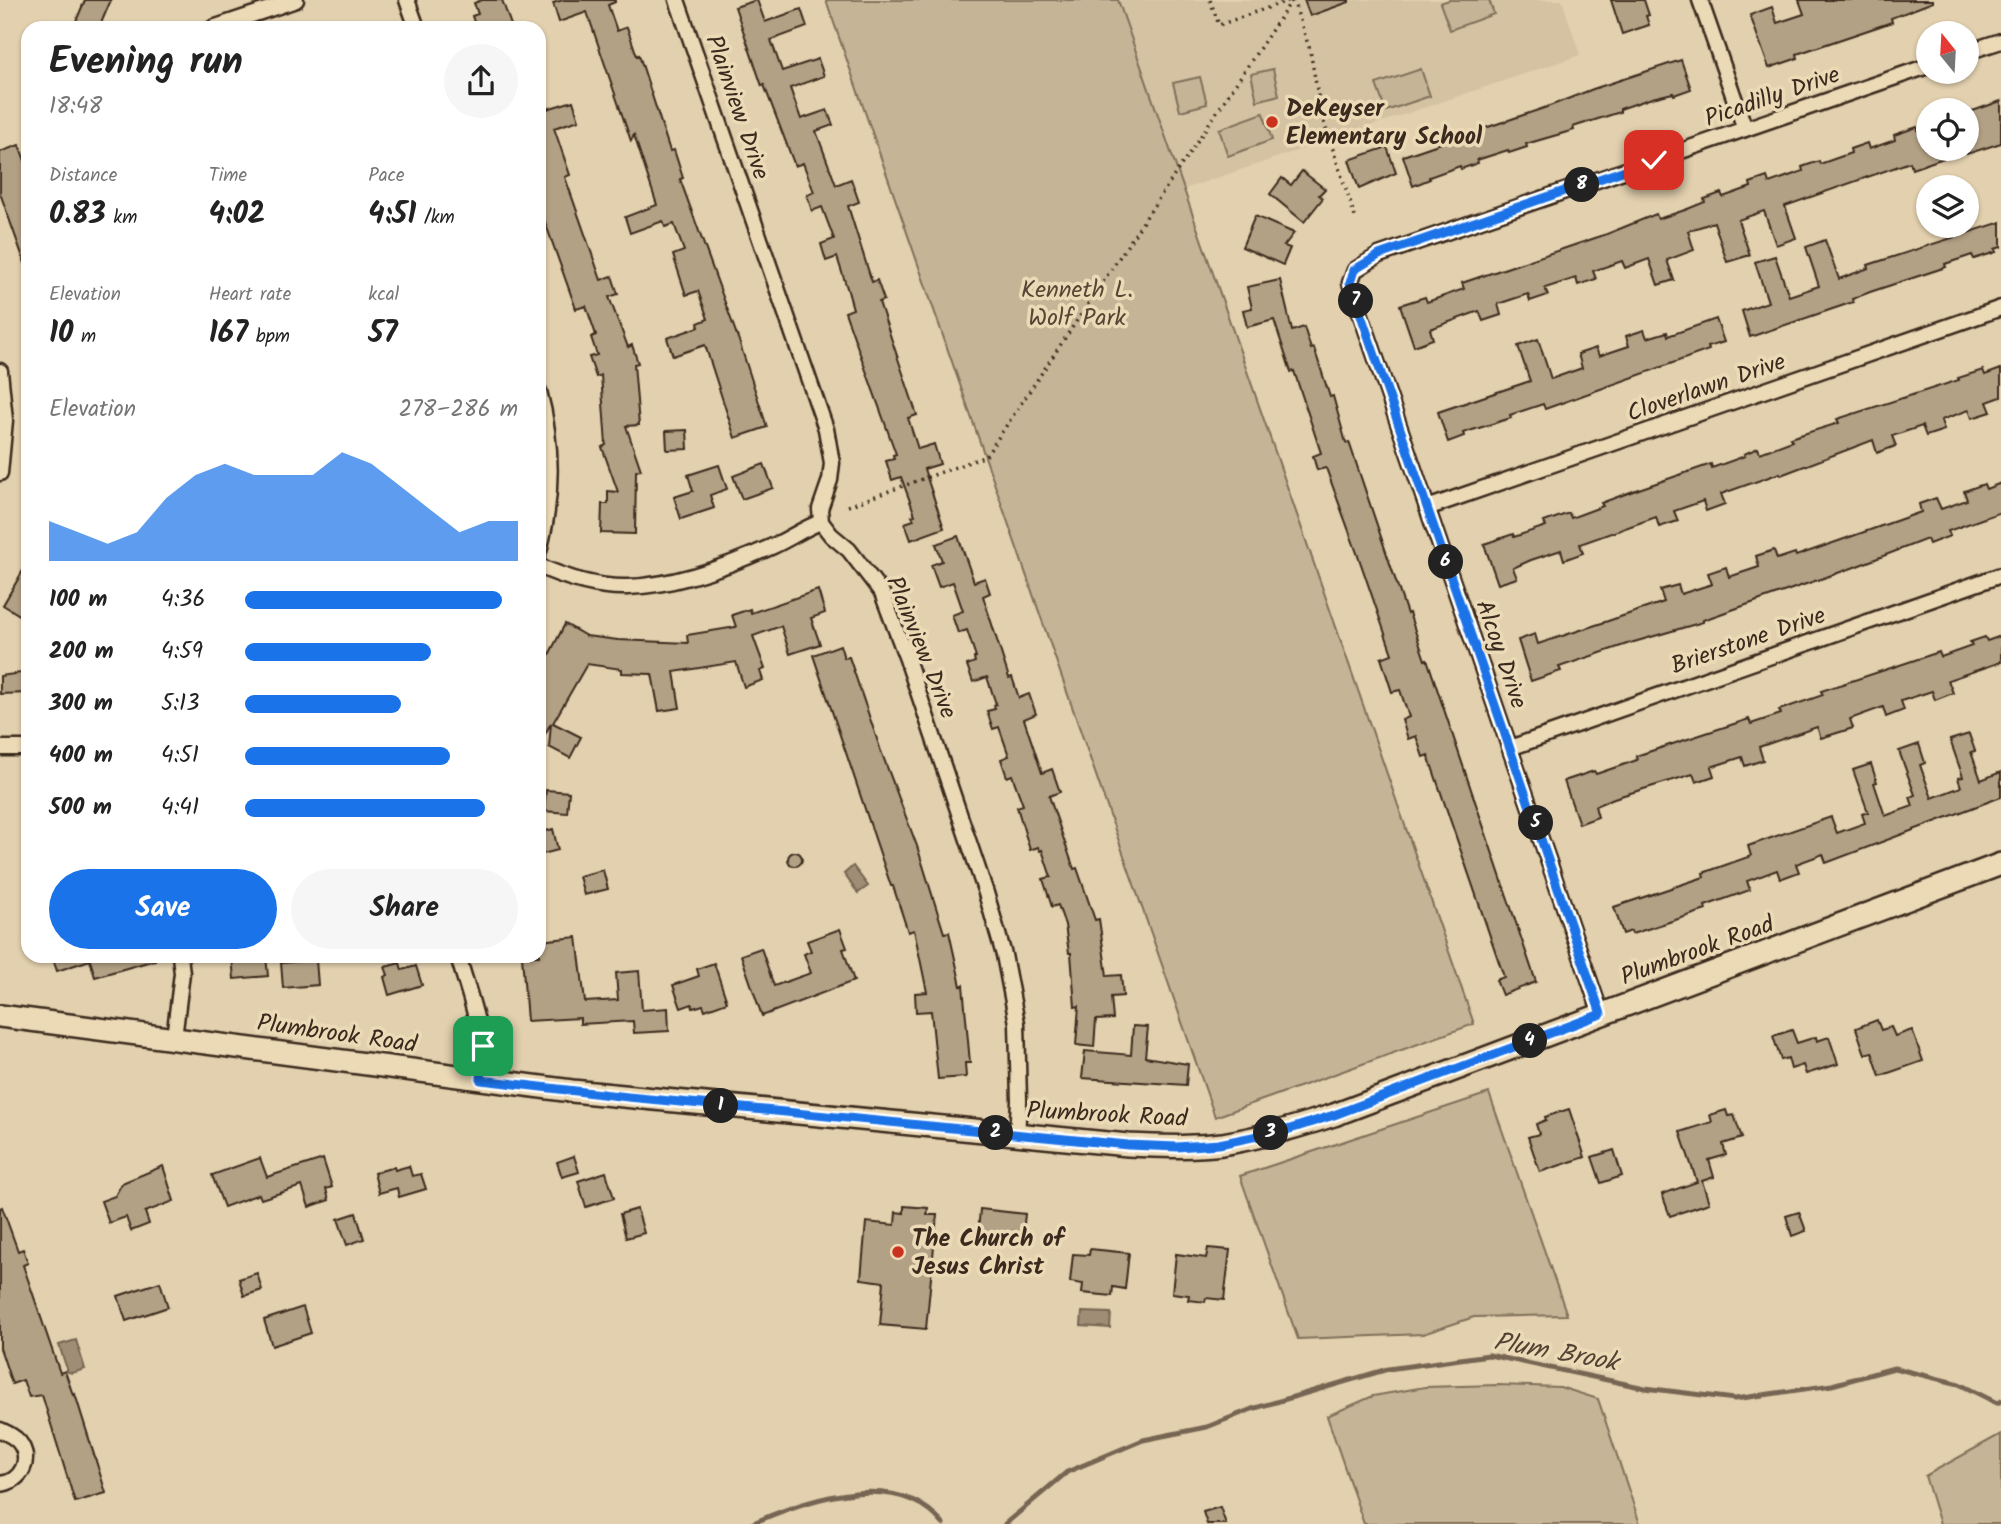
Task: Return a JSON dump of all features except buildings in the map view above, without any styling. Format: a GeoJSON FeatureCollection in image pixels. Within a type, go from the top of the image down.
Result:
{"type":"FeatureCollection","features":[{"type":"Feature","properties":{"kind":"street"},"geometry":{"type":"LineString","coordinates":[[234,21],[296,0]]}},
{"type":"Feature","properties":{"kind":"street"},"geometry":{"type":"LineString","coordinates":[[407,0],[414,21]]}},
{"type":"Feature","properties":{"kind":"street","name":"Plainview Drive"},"geometry":{"type":"LineString","coordinates":[[677,0],[826,429],[832,463],[830,480],[820,509],[821,522],[831,535],[849,550],[882,593],[986,893],[1004,956],[1017,1023],[1017,1135]]}},
{"type":"Feature","properties":{"kind":"street"},"geometry":{"type":"LineString","coordinates":[[1700,0],[1745,129]]}},
{"type":"Feature","properties":{"kind":"street"},"geometry":{"type":"LineString","coordinates":[[1979,48],[2001,40]]}},
{"type":"Feature","properties":{"kind":"street","name":"Picadilly Drive"},"geometry":{"type":"LineString","coordinates":[[1354,270],[1379,255],[1916,69]]}},
{"type":"Feature","properties":{"kind":"street","name":"Alcoy Drive"},"geometry":{"type":"LineString","coordinates":[[1354,270],[1350,283],[1601,1014]]}},
{"type":"Feature","properties":{"kind":"street","name":"Cloverlawn Drive"},"geometry":{"type":"LineString","coordinates":[[1427,508],[2001,308]]}},
{"type":"Feature","properties":{"kind":"street"},"geometry":{"type":"LineString","coordinates":[[0,371],[5,420],[0,473]]}},
{"type":"Feature","properties":{"kind":"street"},"geometry":{"type":"LineString","coordinates":[[546,428],[550,499],[546,518]]}},
{"type":"Feature","properties":{"kind":"street"},"geometry":{"type":"LineString","coordinates":[[546,569],[595,584],[625,588],[645,586],[684,578],[752,555],[821,522]]}},
{"type":"Feature","properties":{"kind":"street","name":"Brierstone Drive"},"geometry":{"type":"LineString","coordinates":[[1510,748],[2001,575]]}},
{"type":"Feature","properties":{"kind":"street"},"geometry":{"type":"LineString","coordinates":[[0,748],[21,748]]}},
{"type":"Feature","properties":{"kind":"street","name":"Plumbrook Road"},"geometry":{"type":"LineString","coordinates":[[0,1016],[628,1097],[1128,1145],[1177,1147],[1219,1144],[1253,1138],[1334,1115],[2001,864]]}},
{"type":"Feature","properties":{"kind":"street"},"geometry":{"type":"LineString","coordinates":[[174,1038],[181,963]]}},
{"type":"Feature","properties":{"kind":"street"},"geometry":{"type":"LineString","coordinates":[[460,963],[482,1039],[481,1080]]}},
{"type":"Feature","properties":{"kind":"street"},"geometry":{"type":"LineString","coordinates":[[0,1484],[13,1480],[20,1474],[25,1459],[20,1444],[2,1432]]}},
{"type":"Feature","properties":{"kind":"path"},"geometry":{"type":"LineString","coordinates":[[1210,0],[1219,25],[1292,0]]}},
{"type":"Feature","properties":{"kind":"path"},"geometry":{"type":"LineString","coordinates":[[1292,0],[1310,50],[1321,113],[1356,220]]}},
{"type":"Feature","properties":{"kind":"path"},"geometry":{"type":"LineString","coordinates":[[848,506],[986,456],[1292,0]]}},
{"type":"Feature","properties":{"kind":"shaded area","name":"DeKeyser Elementary School"},"geometry":{"type":"Polygon","coordinates":[[[1118,0],[1562,0],[1580,55],[1184,189],[1118,0]]]}},
{"type":"Feature","properties":{"kind":"shaded area"},"geometry":{"type":"Polygon","coordinates":[[[853,866],[868,886],[858,893],[844,874],[853,866]]]}},
{"type":"Feature","properties":{"kind":"shaded area"},"geometry":{"type":"Polygon","coordinates":[[[1082,1312],[1111,1313],[1110,1328],[1081,1326],[1082,1312]]]}},
{"type":"Feature","properties":{"kind":"shaded area"},"geometry":{"type":"Polygon","coordinates":[[[76,1340],[85,1369],[72,1373],[68,1372],[59,1345],[76,1340]]]}},
{"type":"Feature","properties":{"kind":"green space","name":"Kenneth L. Wolf Park"},"geometry":{"type":"Polygon","coordinates":[[[826,0],[1118,0],[1474,1024],[1215,1117],[826,0]]]}},
{"type":"Feature","properties":{"kind":"green space"},"geometry":{"type":"Polygon","coordinates":[[[1449,0],[1489,0],[1494,14],[1450,30],[1440,3],[1449,0]]]}},
{"type":"Feature","properties":{"kind":"green space"},"geometry":{"type":"Polygon","coordinates":[[[1273,69],[1279,95],[1257,101],[1251,74],[1273,69]]]}},
{"type":"Feature","properties":{"kind":"green space"},"geometry":{"type":"Polygon","coordinates":[[[1421,69],[1430,96],[1386,111],[1376,84],[1421,69]]]}},
{"type":"Feature","properties":{"kind":"green space"},"geometry":{"type":"Polygon","coordinates":[[[1200,77],[1207,104],[1180,111],[1173,83],[1200,77]]]}},
{"type":"Feature","properties":{"kind":"green space"},"geometry":{"type":"Polygon","coordinates":[[[1263,113],[1272,140],[1228,156],[1219,129],[1263,113]]]}},
{"type":"Feature","properties":{"kind":"green space"},"geometry":{"type":"Polygon","coordinates":[[[1489,1093],[1567,1315],[1474,1317],[1423,1334],[1298,1339],[1240,1176],[1489,1093]]]}},
{"type":"Feature","properties":{"kind":"green space"},"geometry":{"type":"Polygon","coordinates":[[[1425,1387],[1560,1387],[1598,1399],[1640,1524],[1364,1524],[1327,1416],[1373,1396],[1425,1387]]]}},
{"type":"Feature","properties":{"kind":"green space"},"geometry":{"type":"Polygon","coordinates":[[[2001,1434],[2001,1524],[1940,1524],[1925,1476],[2001,1434]]]}},
{"type":"Feature","properties":{"kind":"waterway","name":"Plum Brook"},"geometry":{"type":"LineString","coordinates":[[1005,1524],[1067,1472],[1143,1440],[1207,1427],[1252,1409],[1388,1369],[1489,1355],[1645,1388],[1735,1399],[1832,1385],[1894,1368],[1959,1384],[1997,1403],[2001,1401]]}},
{"type":"Feature","properties":{"kind":"waterway","name":"Plum Brook"},"geometry":{"type":"LineString","coordinates":[[751,1524],[798,1505],[824,1498],[877,1492],[902,1496],[924,1507],[943,1524]]}},
{"type":"Feature","properties":{"kind":"place","name":"DeKeyser Elementary School"},"geometry":{"type":"Point","coordinates":[1272,122]}},
{"type":"Feature","properties":{"kind":"place","name":"The Church of Jesus Christ"},"geometry":{"type":"Point","coordinates":[898,1252]}},
{"type":"Feature","properties":{"kind":"route"},"geometry":{"type":"LineString","coordinates":[[483,1046],[481,1080],[846,1119],[1128,1145],[1177,1147],[1219,1144],[1287,1130],[1334,1115],[1601,1014],[1350,283],[1354,270],[1379,255],[1654,160]]}}]}
